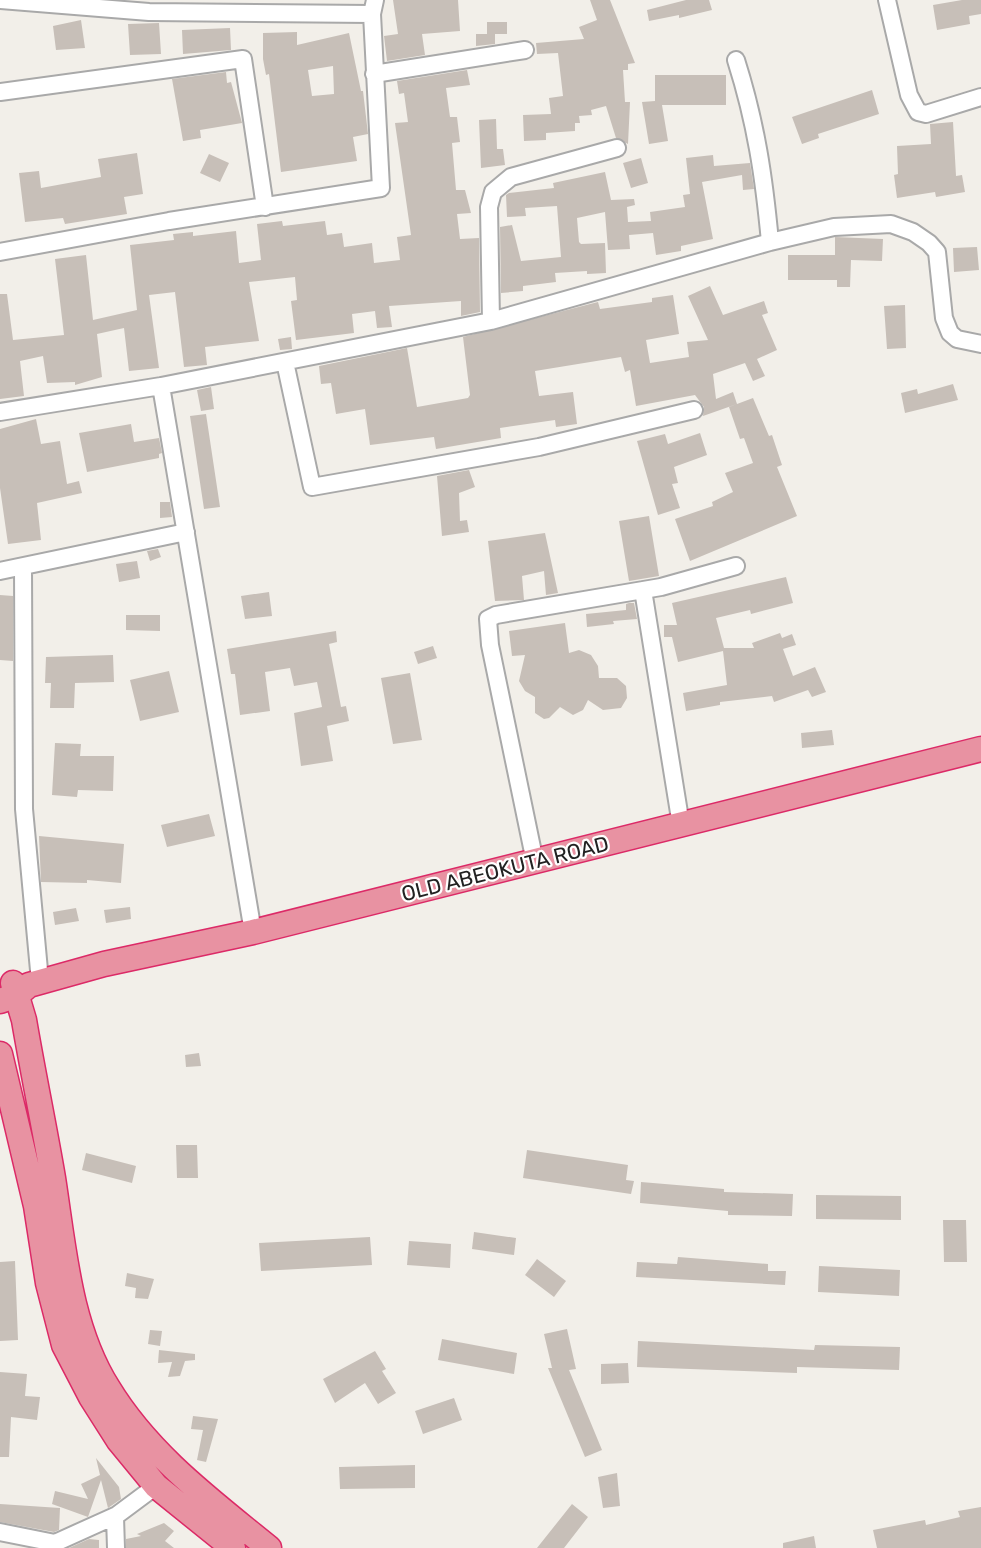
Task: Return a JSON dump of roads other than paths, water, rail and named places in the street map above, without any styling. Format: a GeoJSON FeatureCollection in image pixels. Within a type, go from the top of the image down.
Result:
{"type":"FeatureCollection","features":[{"type":"Feature","properties":{"kind":"highway","name":"OLD ABEOKUTA ROAD"},"geometry":{"type":"LineString","coordinates":[[17,988],[104,964],[253,932],[981,749]]}},
{"type":"Feature","properties":{"kind":"highway"},"geometry":{"type":"LineString","coordinates":[[17,988],[68,1275],[83,1337],[107,1388],[135,1426],[173,1470],[269,1548]]}},
{"type":"Feature","properties":{"kind":"highway"},"geometry":{"type":"LineString","coordinates":[[0,1054],[36,1206],[48,1283],[64,1345],[91,1397],[119,1441],[156,1486],[233,1548]]}},
{"type":"Feature","properties":{"kind":"street"},"geometry":{"type":"LineString","coordinates":[[0,0],[149,12],[373,7],[374,74],[381,188],[169,221],[0,252]]}},
{"type":"Feature","properties":{"kind":"street"},"geometry":{"type":"LineString","coordinates":[[887,0],[909,95],[918,112],[926,114],[981,97]]}},
{"type":"Feature","properties":{"kind":"street"},"geometry":{"type":"LineString","coordinates":[[374,74],[525,50]]}},
{"type":"Feature","properties":{"kind":"street"},"geometry":{"type":"LineString","coordinates":[[0,92],[243,59],[265,207]]}},
{"type":"Feature","properties":{"kind":"street"},"geometry":{"type":"LineString","coordinates":[[736,60],[752,111],[764,182],[770,242]]}},
{"type":"Feature","properties":{"kind":"street"},"geometry":{"type":"LineString","coordinates":[[491,321],[489,207],[494,192],[511,177],[617,148]]}},
{"type":"Feature","properties":{"kind":"street"},"geometry":{"type":"LineString","coordinates":[[0,412],[161,386],[491,321],[770,242],[834,227],[891,224],[913,232],[937,252],[944,318],[950,333],[957,339],[981,344]]}},
{"type":"Feature","properties":{"kind":"street"},"geometry":{"type":"LineString","coordinates":[[285,362],[312,487],[539,447],[694,410]]}},
{"type":"Feature","properties":{"kind":"street"},"geometry":{"type":"LineString","coordinates":[[161,386],[253,932]]}},
{"type":"Feature","properties":{"kind":"street"},"geometry":{"type":"LineString","coordinates":[[0,571],[186,532]]}},
{"type":"Feature","properties":{"kind":"street"},"geometry":{"type":"LineString","coordinates":[[535,862],[490,645],[488,619],[496,615],[643,590],[736,566]]}},
{"type":"Feature","properties":{"kind":"street"},"geometry":{"type":"LineString","coordinates":[[17,988],[24,809],[23,567]]}},
{"type":"Feature","properties":{"kind":"street"},"geometry":{"type":"LineString","coordinates":[[643,590],[681,825]]}},
{"type":"Feature","properties":{"kind":"street"},"geometry":{"type":"LineString","coordinates":[[0,1532],[55,1543],[115,1517],[156,1486]]}},
{"type":"Feature","properties":{"kind":"street"},"geometry":{"type":"LineString","coordinates":[[115,1517],[117,1548]]}}]}
